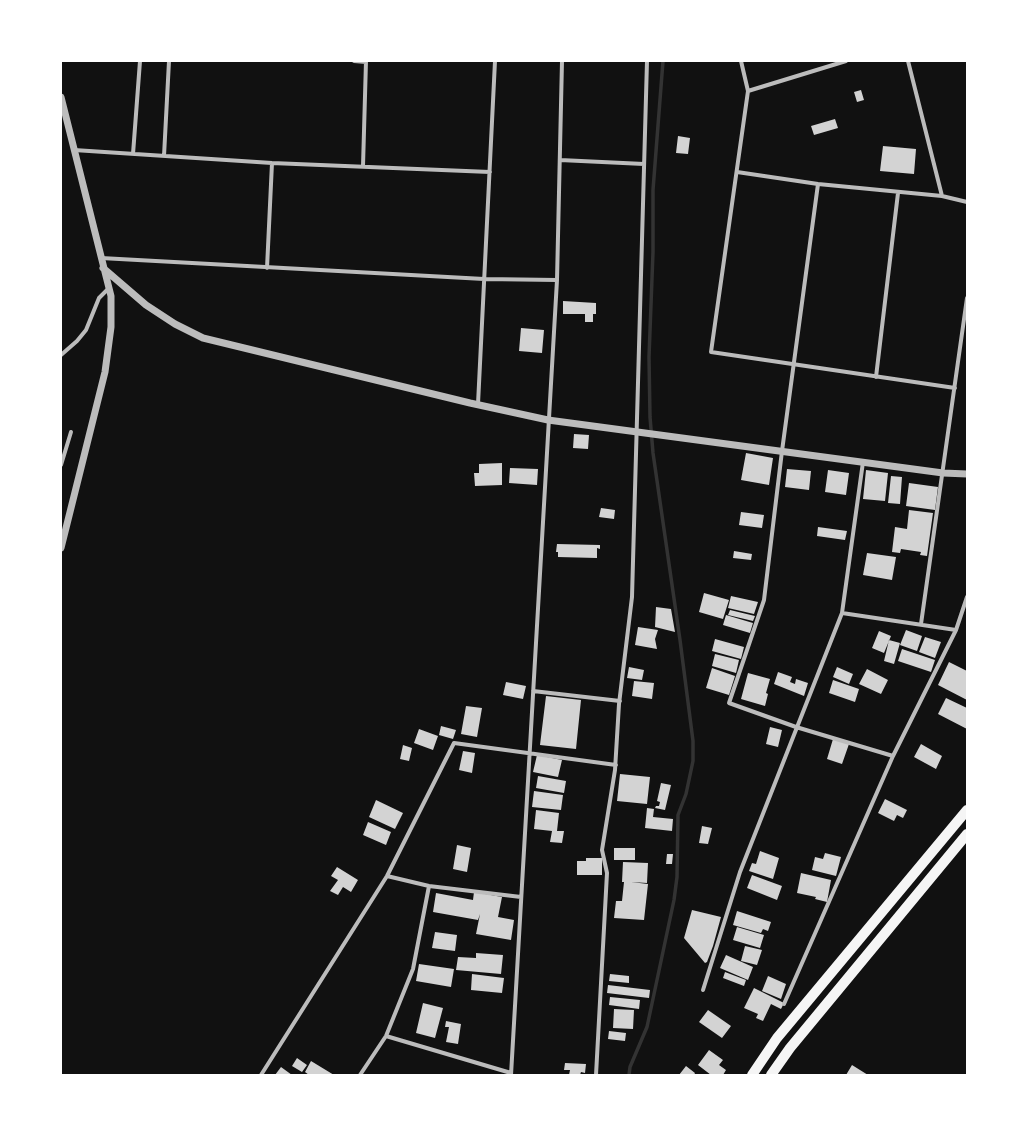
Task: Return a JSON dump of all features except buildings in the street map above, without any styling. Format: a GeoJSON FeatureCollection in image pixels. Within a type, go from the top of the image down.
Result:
{"type":"FeatureCollection","features":[{"type":"Feature","properties":{"kind":"main road"},"geometry":{"type":"LineString","coordinates":[[752,1075],[777,1038],[967,810]]}},
{"type":"Feature","properties":{"kind":"main road"},"geometry":{"type":"LineString","coordinates":[[771,1075],[790,1048],[967,834]]}},
{"type":"Feature","properties":{"kind":"street"},"geometry":{"type":"LineString","coordinates":[[133,154],[140,61]]}},
{"type":"Feature","properties":{"kind":"street"},"geometry":{"type":"LineString","coordinates":[[164,156],[169,61]]}},
{"type":"Feature","properties":{"kind":"street"},"geometry":{"type":"LineString","coordinates":[[354,61],[366,61],[363,166]]}},
{"type":"Feature","properties":{"kind":"street"},"geometry":{"type":"LineString","coordinates":[[478,404],[495,61]]}},
{"type":"Feature","properties":{"kind":"street"},"geometry":{"type":"LineString","coordinates":[[386,1036],[511,1074],[556,280],[562,61]]}},
{"type":"Feature","properties":{"kind":"street"},"geometry":{"type":"LineString","coordinates":[[596,1075],[608,873],[602,850],[616,764],[620,701],[632,597],[647,61]]}},
{"type":"Feature","properties":{"kind":"street"},"geometry":{"type":"LineString","coordinates":[[741,61],[748,91],[711,352],[955,388]]}},
{"type":"Feature","properties":{"kind":"street"},"geometry":{"type":"LineString","coordinates":[[748,91],[827,63],[846,61]]}},
{"type":"Feature","properties":{"kind":"street"},"geometry":{"type":"LineString","coordinates":[[908,61],[942,196]]}},
{"type":"Feature","properties":{"kind":"street"},"geometry":{"type":"LineString","coordinates":[[61,97],[111,296],[112,327],[104,372],[61,548]]}},
{"type":"Feature","properties":{"kind":"street"},"geometry":{"type":"LineString","coordinates":[[74,150],[272,163],[490,172]]}},
{"type":"Feature","properties":{"kind":"street"},"geometry":{"type":"LineString","coordinates":[[560,160],[644,164]]}},
{"type":"Feature","properties":{"kind":"street"},"geometry":{"type":"LineString","coordinates":[[267,268],[272,163]]}},
{"type":"Feature","properties":{"kind":"street"},"geometry":{"type":"LineString","coordinates":[[737,172],[818,184],[898,193],[942,196],[967,202]]}},
{"type":"Feature","properties":{"kind":"street"},"geometry":{"type":"LineString","coordinates":[[818,184],[782,451],[764,600],[729,703],[796,727],[893,756]]}},
{"type":"Feature","properties":{"kind":"street"},"geometry":{"type":"LineString","coordinates":[[876,377],[898,193]]}},
{"type":"Feature","properties":{"kind":"street"},"geometry":{"type":"LineString","coordinates":[[101,258],[484,279],[556,280]]}},
{"type":"Feature","properties":{"kind":"street"},"geometry":{"type":"LineString","coordinates":[[103,268],[146,305],[175,324],[204,338],[478,404],[548,420],[648,432],[943,473],[967,474]]}},
{"type":"Feature","properties":{"kind":"street"},"geometry":{"type":"LineString","coordinates":[[61,355],[78,341],[86,330],[99,298],[109,288]]}},
{"type":"Feature","properties":{"kind":"street"},"geometry":{"type":"LineString","coordinates":[[921,624],[967,298]]}},
{"type":"Feature","properties":{"kind":"street"},"geometry":{"type":"LineString","coordinates":[[61,465],[71,432]]}},
{"type":"Feature","properties":{"kind":"street"},"geometry":{"type":"LineString","coordinates":[[703,990],[740,872],[842,613],[863,462]]}},
{"type":"Feature","properties":{"kind":"street"},"geometry":{"type":"LineString","coordinates":[[784,1004],[893,756],[956,630],[967,597]]}},
{"type":"Feature","properties":{"kind":"street"},"geometry":{"type":"LineString","coordinates":[[842,613],[956,630]]}},
{"type":"Feature","properties":{"kind":"street"},"geometry":{"type":"LineString","coordinates":[[533,691],[620,701]]}},
{"type":"Feature","properties":{"kind":"street"},"geometry":{"type":"LineString","coordinates":[[261,1075],[387,876],[454,743],[529,754],[616,764]]}},
{"type":"Feature","properties":{"kind":"street"},"geometry":{"type":"LineString","coordinates":[[387,876],[429,886],[521,897]]}},
{"type":"Feature","properties":{"kind":"street"},"geometry":{"type":"LineString","coordinates":[[360,1075],[386,1036],[413,969],[429,886]]}},
{"type":"Feature","properties":{"kind":"waterway"},"geometry":{"type":"LineString","coordinates":[[629,1075],[630,1067],[647,1027],[674,900],[677,877],[678,815],[686,794],[693,761],[693,741],[653,453],[650,417],[649,357],[653,252],[653,190],[663,61]]}}]}
